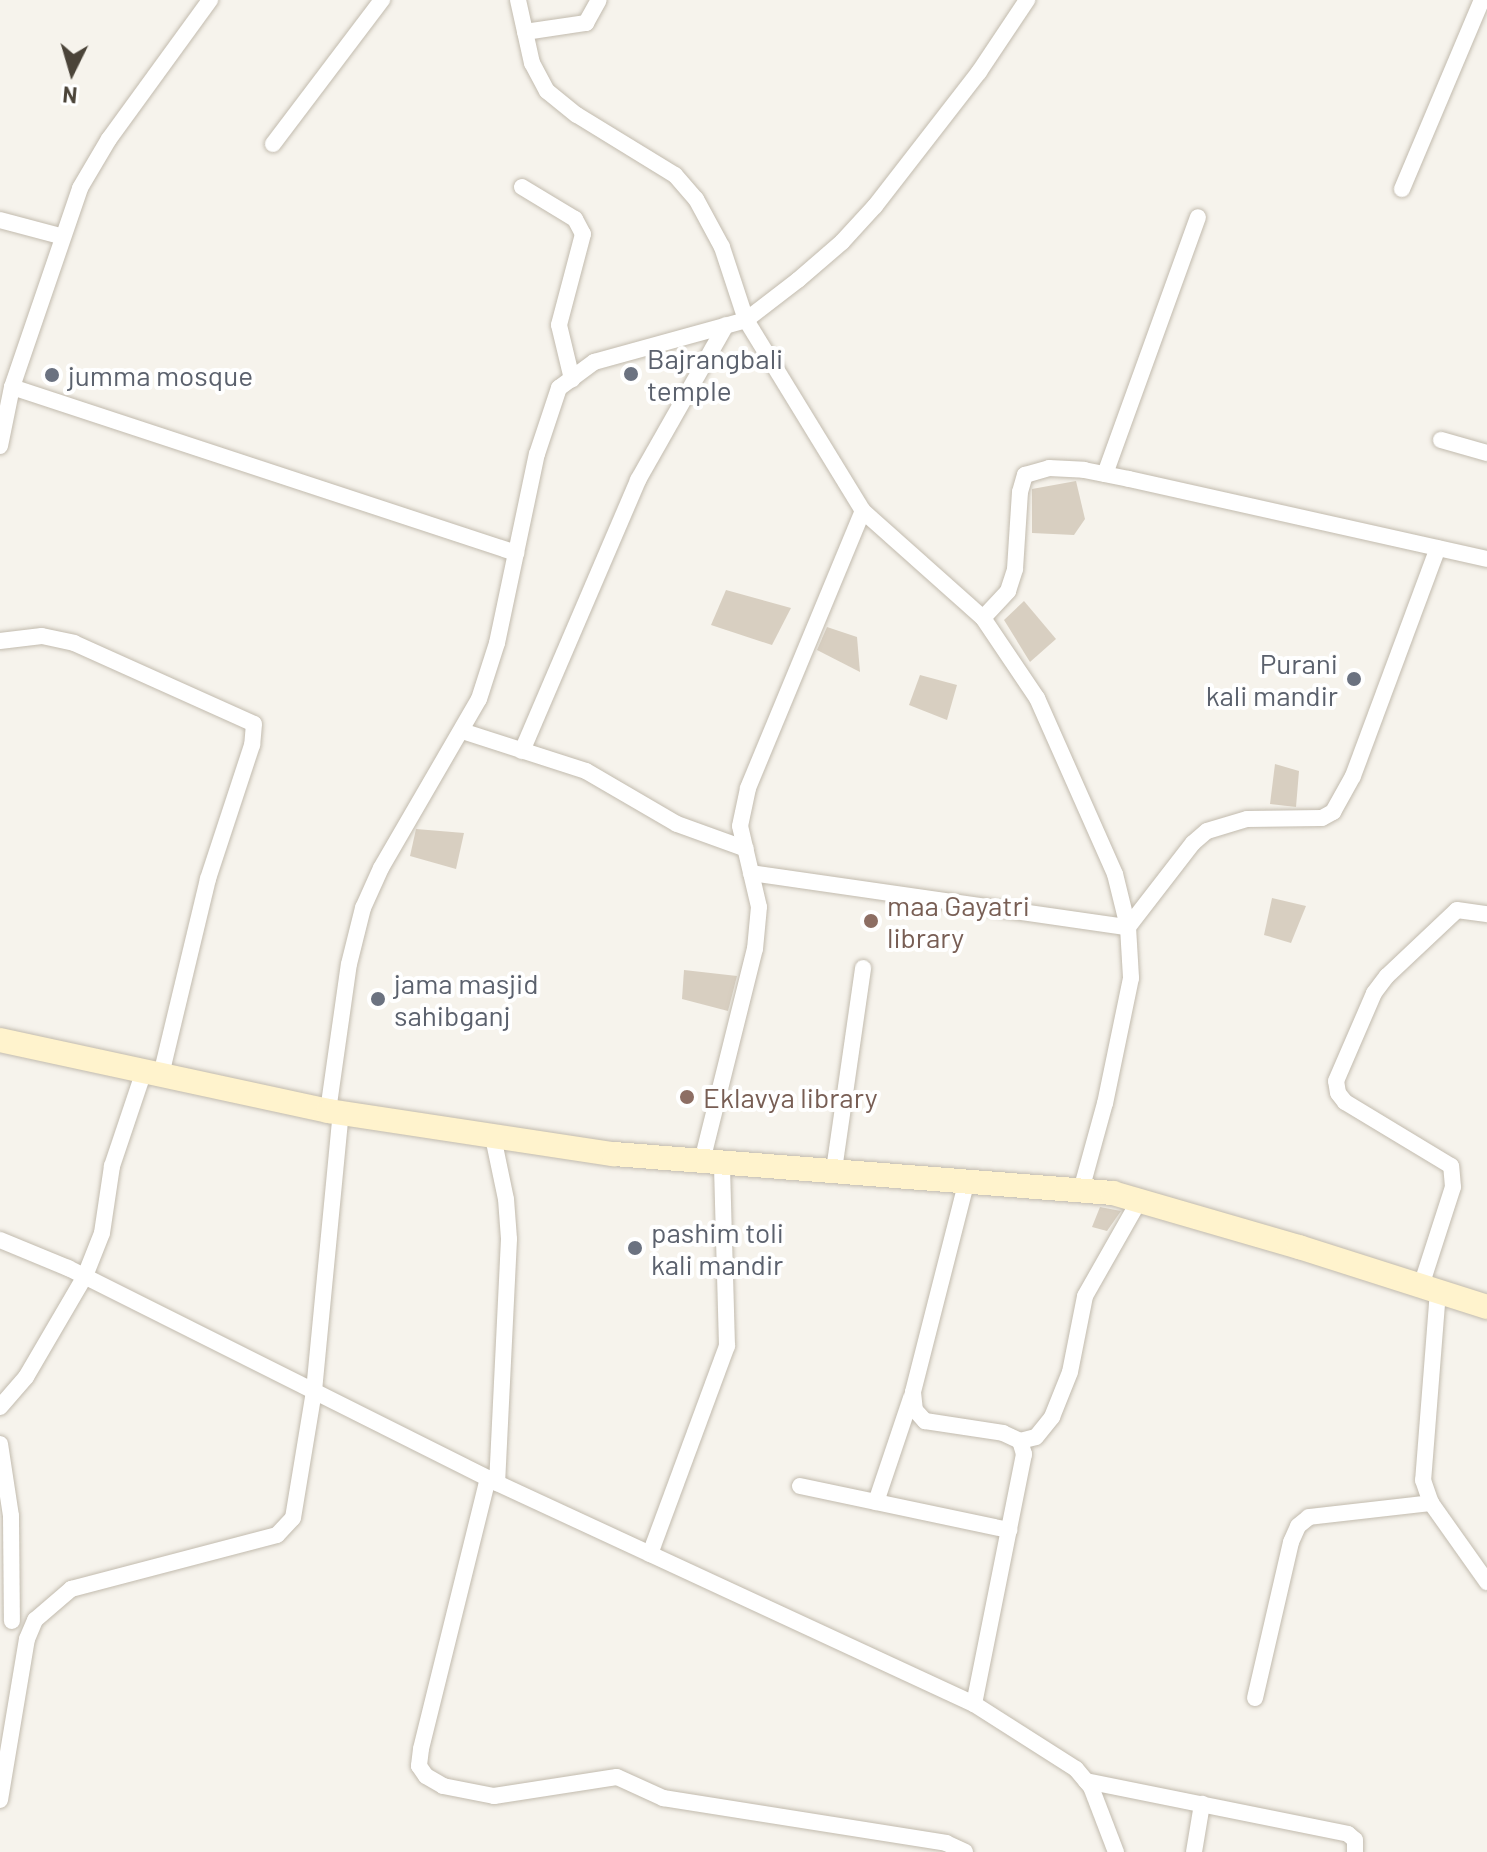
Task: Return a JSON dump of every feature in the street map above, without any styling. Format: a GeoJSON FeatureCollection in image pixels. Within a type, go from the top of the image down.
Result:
{"type":"FeatureCollection","features":[{"type":"Feature","properties":{"kind":"main road"},"geometry":{"type":"LineString","coordinates":[[0,1040],[335,1112],[614,1154],[1081,1190],[1139,1201],[1487,1307]]}},
{"type":"Feature","properties":{"kind":"street"},"geometry":{"type":"LineString","coordinates":[[0,446],[12,387],[60,236],[80,188],[109,139],[210,0]]}},
{"type":"Feature","properties":{"kind":"street"},"geometry":{"type":"LineString","coordinates":[[273,144],[382,0]]}},
{"type":"Feature","properties":{"kind":"street"},"geometry":{"type":"LineString","coordinates":[[518,0],[532,63],[547,91],[577,115],[675,175],[696,199],[722,247],[746,320],[863,511],[983,618],[1037,698],[1115,874],[1128,927],[1131,978],[1105,1103],[1081,1190]]}},
{"type":"Feature","properties":{"kind":"street"},"geometry":{"type":"LineString","coordinates":[[525,32],[586,23],[599,0]]}},
{"type":"Feature","properties":{"kind":"street"},"geometry":{"type":"LineString","coordinates":[[0,1800],[27,1639],[35,1620],[71,1589],[90,1581],[277,1535],[288,1527],[298,1502],[314,1391],[349,964],[363,908],[381,868],[479,699],[497,643],[537,454],[559,388],[594,362],[746,320],[820,261],[875,206],[979,72],[1027,0]]}},
{"type":"Feature","properties":{"kind":"street"},"geometry":{"type":"LineString","coordinates":[[1402,189],[1482,0]]}},
{"type":"Feature","properties":{"kind":"street"},"geometry":{"type":"LineString","coordinates":[[522,187],[575,219],[583,234],[559,325],[572,379]]}},
{"type":"Feature","properties":{"kind":"street"},"geometry":{"type":"LineString","coordinates":[[1105,474],[1198,217]]}},
{"type":"Feature","properties":{"kind":"street"},"geometry":{"type":"LineString","coordinates":[[0,220],[60,236]]}},
{"type":"Feature","properties":{"kind":"street"},"geometry":{"type":"LineString","coordinates":[[522,751],[638,480],[726,325]]}},
{"type":"Feature","properties":{"kind":"street"},"geometry":{"type":"LineString","coordinates":[[12,387],[516,553]]}},
{"type":"Feature","properties":{"kind":"street"},"geometry":{"type":"LineString","coordinates":[[1441,440],[1487,453]]}},
{"type":"Feature","properties":{"kind":"street"},"geometry":{"type":"LineString","coordinates":[[983,618],[1008,591],[1015,569],[1020,492],[1025,475],[1049,468],[1105,474],[1487,559]]}},
{"type":"Feature","properties":{"kind":"street"},"geometry":{"type":"LineString","coordinates":[[650,1554],[727,1346],[712,1161],[755,949],[759,907],[740,826],[757,763],[863,511]]}},
{"type":"Feature","properties":{"kind":"street"},"geometry":{"type":"LineString","coordinates":[[1128,927],[1193,843],[1207,831],[1247,819],[1322,818],[1333,812],[1353,776],[1438,548]]}},
{"type":"Feature","properties":{"kind":"street"},"geometry":{"type":"LineString","coordinates":[[0,641],[42,636],[74,643],[254,724],[252,745],[208,879],[152,1073],[112,1166],[102,1233],[85,1276],[26,1377],[0,1407]]}},
{"type":"Feature","properties":{"kind":"street"},"geometry":{"type":"LineString","coordinates":[[462,731],[586,771],[677,824],[746,849]]}},
{"type":"Feature","properties":{"kind":"street"},"geometry":{"type":"LineString","coordinates":[[751,873],[1128,927]]}},
{"type":"Feature","properties":{"kind":"street"},"geometry":{"type":"LineString","coordinates":[[1487,914],[1457,910],[1387,976],[1374,993],[1336,1081],[1338,1093],[1345,1102],[1451,1166],[1453,1187],[1429,1288],[1423,1480],[1431,1503],[1487,1582]]}},
{"type":"Feature","properties":{"kind":"street"},"geometry":{"type":"LineString","coordinates":[[834,1170],[863,968]]}},
{"type":"Feature","properties":{"kind":"street"},"geometry":{"type":"LineString","coordinates":[[493,1137],[506,1199],[509,1239],[493,1480],[419,1766],[426,1776],[443,1786],[494,1796],[617,1777],[663,1798],[946,1843],[965,1852]]}},
{"type":"Feature","properties":{"kind":"street"},"geometry":{"type":"LineString","coordinates":[[876,1502],[913,1392],[967,1180]]}},
{"type":"Feature","properties":{"kind":"street"},"geometry":{"type":"LineString","coordinates":[[913,1392],[915,1410],[925,1421],[1003,1433],[1020,1441],[1036,1437],[1052,1417],[1070,1372],[1085,1296],[1139,1201]]}},
{"type":"Feature","properties":{"kind":"street"},"geometry":{"type":"LineString","coordinates":[[0,1240],[85,1276],[493,1480],[974,1704],[1057,1753],[1086,1781],[1103,1812],[1116,1852]]}},
{"type":"Feature","properties":{"kind":"street"},"geometry":{"type":"LineString","coordinates":[[974,1704],[1024,1454],[1020,1441]]}},
{"type":"Feature","properties":{"kind":"street"},"geometry":{"type":"LineString","coordinates":[[0,1444],[11,1516],[6,1624],[35,1620]]}},
{"type":"Feature","properties":{"kind":"street"},"geometry":{"type":"LineString","coordinates":[[800,1486],[1009,1530]]}},
{"type":"Feature","properties":{"kind":"street"},"geometry":{"type":"LineString","coordinates":[[1255,1698],[1291,1542],[1298,1526],[1309,1517],[1325,1514],[1431,1503]]}},
{"type":"Feature","properties":{"kind":"street"},"geometry":{"type":"LineString","coordinates":[[1086,1781],[1348,1834],[1355,1840],[1355,1852]]}},
{"type":"Feature","properties":{"kind":"street"},"geometry":{"type":"LineString","coordinates":[[1194,1852],[1202,1804]]}},
{"type":"Feature","properties":{"kind":"building"},"geometry":{"type":"Polygon","coordinates":[[[1076,481],[1085,519],[1074,535],[1032,533],[1032,489],[1076,481]]]}},
{"type":"Feature","properties":{"kind":"building"},"geometry":{"type":"Polygon","coordinates":[[[726,590],[791,608],[772,645],[711,625],[726,590]]]}},
{"type":"Feature","properties":{"kind":"building"},"geometry":{"type":"Polygon","coordinates":[[[1024,601],[1056,639],[1030,662],[1004,620],[1024,601]]]}},
{"type":"Feature","properties":{"kind":"building"},"geometry":{"type":"Polygon","coordinates":[[[827,627],[857,637],[860,672],[817,650],[827,627]]]}},
{"type":"Feature","properties":{"kind":"building"},"geometry":{"type":"Polygon","coordinates":[[[920,675],[957,685],[947,720],[909,705],[920,675]]]}},
{"type":"Feature","properties":{"kind":"building"},"geometry":{"type":"Polygon","coordinates":[[[1275,764],[1299,771],[1296,807],[1270,804],[1275,764]]]}},
{"type":"Feature","properties":{"kind":"building"},"geometry":{"type":"Polygon","coordinates":[[[416,829],[464,833],[456,869],[410,856],[416,829]]]}},
{"type":"Feature","properties":{"kind":"building"},"geometry":{"type":"Polygon","coordinates":[[[1272,898],[1306,906],[1291,943],[1264,935],[1272,898]]]}},
{"type":"Feature","properties":{"kind":"building"},"geometry":{"type":"Polygon","coordinates":[[[684,970],[737,976],[728,1011],[682,999],[684,970]]]}},
{"type":"Feature","properties":{"kind":"building"},"geometry":{"type":"Polygon","coordinates":[[[1100,1207],[1121,1211],[1107,1231],[1092,1227],[1100,1207]]]}},
{"type":"Feature","properties":{"kind":"place","name":"Bajrangbali temple"},"geometry":{"type":"Point","coordinates":[631,374]}},
{"type":"Feature","properties":{"kind":"place","name":"jumma mosque"},"geometry":{"type":"Point","coordinates":[52,375]}},
{"type":"Feature","properties":{"kind":"place","name":"Purani kali mandir"},"geometry":{"type":"Point","coordinates":[1354,679]}},
{"type":"Feature","properties":{"kind":"place","name":"maa Gayatri library"},"geometry":{"type":"Point","coordinates":[871,921]}},
{"type":"Feature","properties":{"kind":"place","name":"jama masjid sahibganj"},"geometry":{"type":"Point","coordinates":[378,999]}},
{"type":"Feature","properties":{"kind":"place","name":"Eklavya library"},"geometry":{"type":"Point","coordinates":[687,1097]}},
{"type":"Feature","properties":{"kind":"place","name":"pashim toli kali mandir"},"geometry":{"type":"Point","coordinates":[635,1248]}}]}
